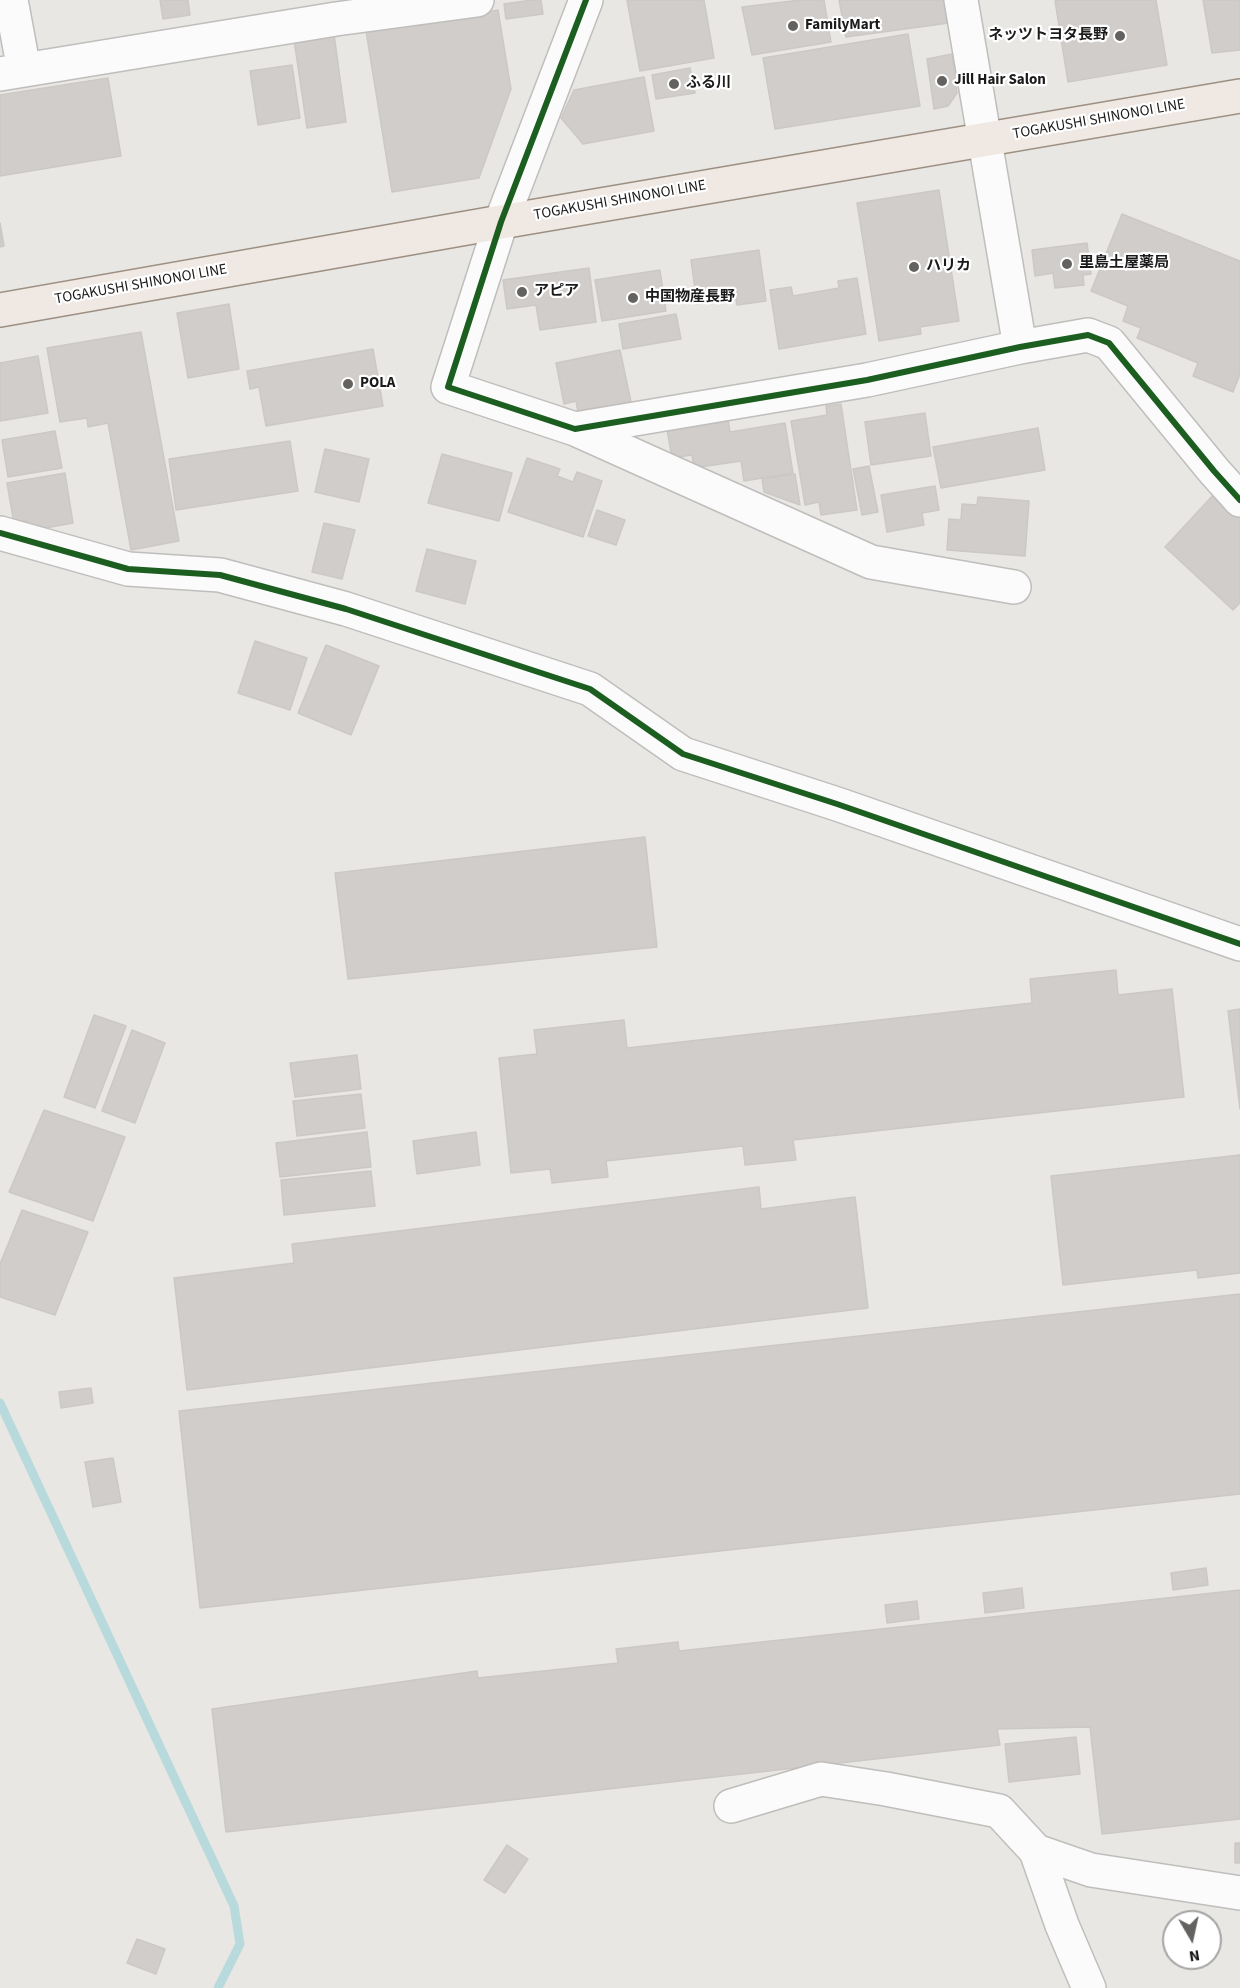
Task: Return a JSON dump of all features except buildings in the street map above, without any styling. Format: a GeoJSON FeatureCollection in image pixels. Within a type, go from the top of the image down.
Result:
{"type":"FeatureCollection","features":[{"type":"Feature","properties":{"kind":"main road","name":"TOGAKUSHI SHINONOI LINE"},"geometry":{"type":"LineString","coordinates":[[0,310],[1240,96]]}},
{"type":"Feature","properties":{"kind":"street"},"geometry":{"type":"LineString","coordinates":[[12,0],[12,72],[340,10],[477,0]]}},
{"type":"Feature","properties":{"kind":"street"},"geometry":{"type":"LineString","coordinates":[[586,0],[501,222],[448,387],[575,429],[872,562],[1014,587]]}},
{"type":"Feature","properties":{"kind":"street"},"geometry":{"type":"LineString","coordinates":[[961,0],[1020,347]]}},
{"type":"Feature","properties":{"kind":"street"},"geometry":{"type":"LineString","coordinates":[[575,429],[867,380],[1020,347],[1088,336],[1109,343],[1240,500]]}},
{"type":"Feature","properties":{"kind":"street"},"geometry":{"type":"LineString","coordinates":[[0,533],[128,569],[220,575],[346,609],[590,689],[683,754],[848,808],[1240,944]]}},
{"type":"Feature","properties":{"kind":"street"},"geometry":{"type":"LineString","coordinates":[[731,1806],[821,1779],[999,1811],[1036,1851],[1062,1924],[1089,1988]]}},
{"type":"Feature","properties":{"kind":"street"},"geometry":{"type":"LineString","coordinates":[[1036,1851],[1091,1870],[1240,1893]]}},
{"type":"Feature","properties":{"kind":"waterway"},"geometry":{"type":"LineString","coordinates":[[0,1403],[234,1906],[240,1944],[218,1988]]}},
{"type":"Feature","properties":{"kind":"cycle path"},"geometry":{"type":"LineString","coordinates":[[586,0],[501,222],[448,387],[575,429],[867,380],[1020,347],[1088,335],[1109,343],[1240,500]]}},
{"type":"Feature","properties":{"kind":"cycle path"},"geometry":{"type":"LineString","coordinates":[[0,533],[128,569],[220,575],[346,609],[590,689],[683,754],[837,804],[1240,944]]}},
{"type":"Feature","properties":{"kind":"place","name":"FamilyMart"},"geometry":{"type":"Point","coordinates":[793,26]}},
{"type":"Feature","properties":{"kind":"place","name":"ネッツトヨタ長野"},"geometry":{"type":"Point","coordinates":[1120,36]}},
{"type":"Feature","properties":{"kind":"place","name":"Jill Hair Salon"},"geometry":{"type":"Point","coordinates":[942,81]}},
{"type":"Feature","properties":{"kind":"place","name":"ふる川"},"geometry":{"type":"Point","coordinates":[674,84]}},
{"type":"Feature","properties":{"kind":"place","name":"里島土屋薬局"},"geometry":{"type":"Point","coordinates":[1067,264]}},
{"type":"Feature","properties":{"kind":"place","name":"ハリカ"},"geometry":{"type":"Point","coordinates":[914,267]}},
{"type":"Feature","properties":{"kind":"place","name":"アピア"},"geometry":{"type":"Point","coordinates":[522,292]}},
{"type":"Feature","properties":{"kind":"place","name":"中国物産長野"},"geometry":{"type":"Point","coordinates":[633,298]}},
{"type":"Feature","properties":{"kind":"place","name":"POLA"},"geometry":{"type":"Point","coordinates":[348,384]}}]}
